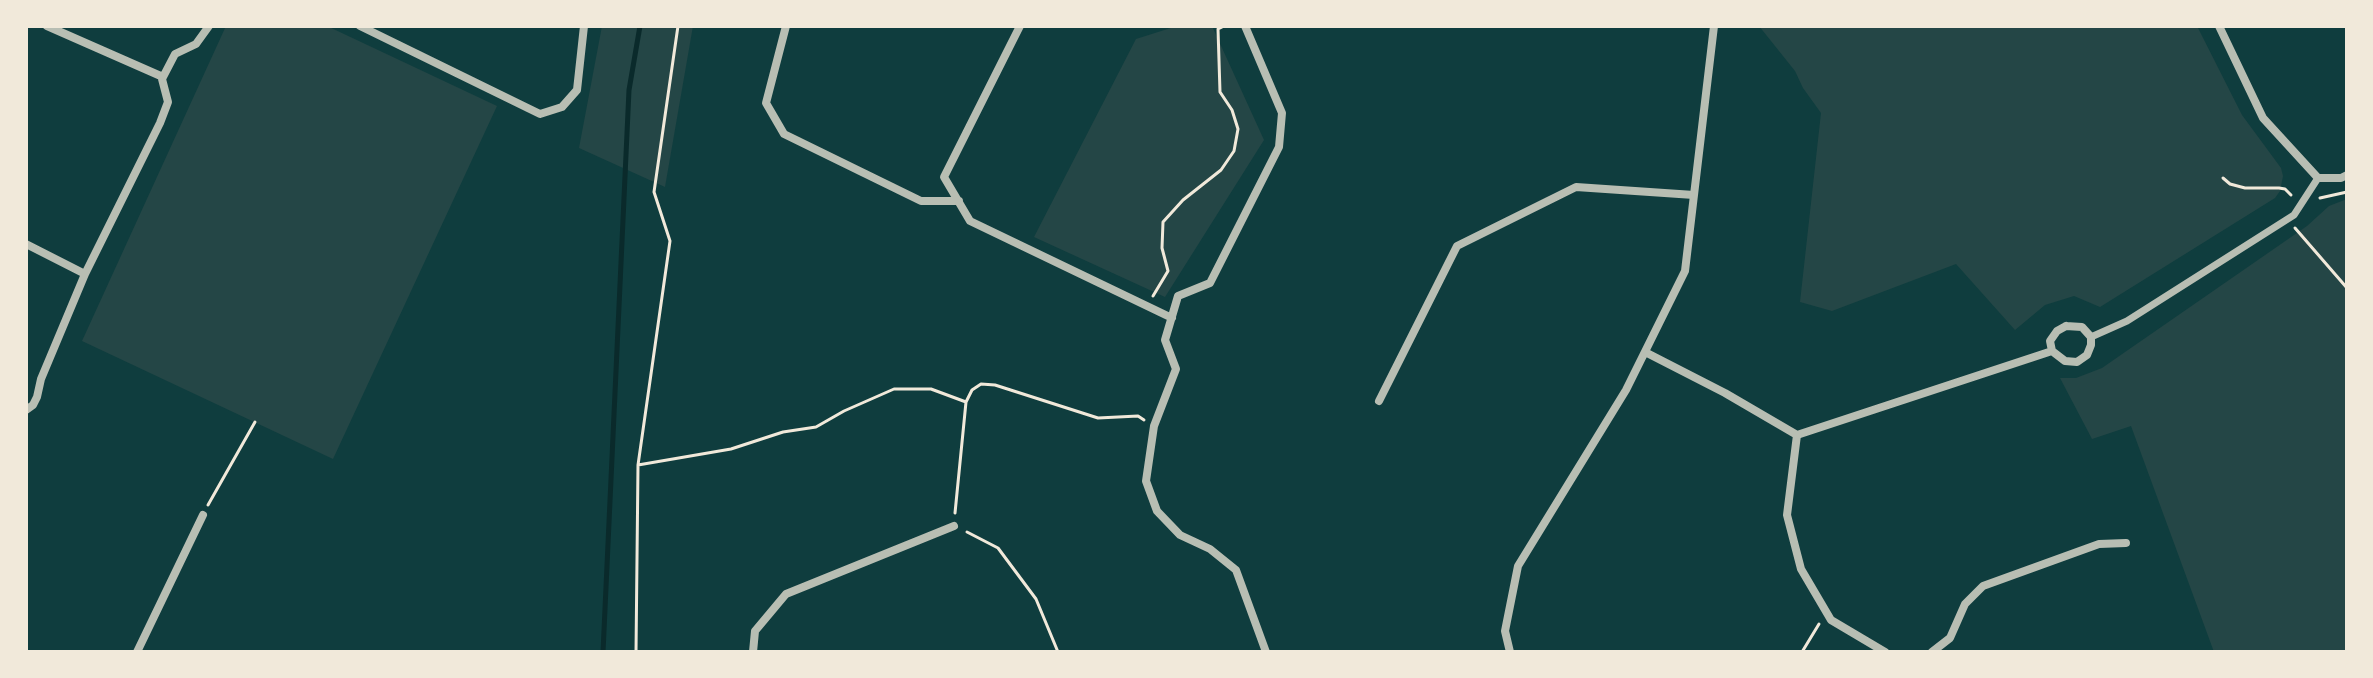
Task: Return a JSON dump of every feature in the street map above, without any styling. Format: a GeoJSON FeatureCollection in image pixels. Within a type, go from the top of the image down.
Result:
{"type":"FeatureCollection","features":[{"type":"Feature","properties":{"kind":"street"},"geometry":{"type":"LineString","coordinates":[[47,26],[163,77]]}},
{"type":"Feature","properties":{"kind":"street"},"geometry":{"type":"LineString","coordinates":[[26,410],[37,397],[41,379],[85,274],[168,102],[163,77],[175,54],[196,44],[209,26]]}},
{"type":"Feature","properties":{"kind":"street"},"geometry":{"type":"LineString","coordinates":[[360,26],[540,114],[562,107],[577,90],[584,26]]}},
{"type":"Feature","properties":{"kind":"street"},"geometry":{"type":"LineString","coordinates":[[786,26],[766,103],[784,134],[921,201],[959,201]]}},
{"type":"Feature","properties":{"kind":"street"},"geometry":{"type":"LineString","coordinates":[[1020,26],[944,177],[970,221],[1172,318]]}},
{"type":"Feature","properties":{"kind":"street"},"geometry":{"type":"LineString","coordinates":[[1245,26],[1282,113],[1279,147],[1210,283],[1178,296],[1165,340],[1176,369],[1154,426],[1146,481],[1157,511],[1180,535],[1210,549],[1236,570],[1266,652]]}},
{"type":"Feature","properties":{"kind":"street"},"geometry":{"type":"LineString","coordinates":[[1510,652],[1505,631],[1518,566],[1626,390],[1685,271],[1714,26]]}},
{"type":"Feature","properties":{"kind":"street"},"geometry":{"type":"LineString","coordinates":[[2219,26],[2263,118],[2318,178],[2347,175]]}},
{"type":"Feature","properties":{"kind":"street"},"geometry":{"type":"LineString","coordinates":[[2091,337],[2127,321],[2294,215],[2318,178]]}},
{"type":"Feature","properties":{"kind":"street"},"geometry":{"type":"LineString","coordinates":[[1379,401],[1457,246],[1576,187],[1694,195]]}},
{"type":"Feature","properties":{"kind":"street"},"geometry":{"type":"LineString","coordinates":[[26,244],[85,274]]}},
{"type":"Feature","properties":{"kind":"street"},"geometry":{"type":"LineString","coordinates":[[2066,326],[2082,327],[2091,337],[2087,355],[2077,362],[2065,361],[2052,351],[2050,341],[2057,331],[2066,326]]}},
{"type":"Feature","properties":{"kind":"street"},"geometry":{"type":"LineString","coordinates":[[1645,352],[1797,435],[2052,351]]}},
{"type":"Feature","properties":{"kind":"street"},"geometry":{"type":"LineString","coordinates":[[1797,435],[1787,515],[1801,569],[1831,620],[1885,652]]}},
{"type":"Feature","properties":{"kind":"street"},"geometry":{"type":"LineString","coordinates":[[137,652],[203,515]]}},
{"type":"Feature","properties":{"kind":"street"},"geometry":{"type":"LineString","coordinates":[[753,652],[755,631],[786,594],[954,526]]}},
{"type":"Feature","properties":{"kind":"street"},"geometry":{"type":"LineString","coordinates":[[1932,652],[1950,638],[1965,604],[1983,586],[2099,544],[2126,543]]}},
{"type":"Feature","properties":{"kind":"path"},"geometry":{"type":"LineString","coordinates":[[636,652],[638,465],[670,241],[654,192],[678,26]]}},
{"type":"Feature","properties":{"kind":"path"},"geometry":{"type":"LineString","coordinates":[[1147,306],[1168,271],[1162,248],[1163,222],[1183,200],[1221,170],[1234,151],[1238,129],[1232,110],[1220,92],[1218,29],[1224,26]]}},
{"type":"Feature","properties":{"kind":"path"},"geometry":{"type":"LineString","coordinates":[[2223,178],[2230,184],[2245,188],[2285,189],[2309,211],[2294,227],[2347,288]]}},
{"type":"Feature","properties":{"kind":"path"},"geometry":{"type":"LineString","coordinates":[[2317,200],[2347,192]]}},
{"type":"Feature","properties":{"kind":"path"},"geometry":{"type":"LineString","coordinates":[[1058,652],[1036,599],[998,548],[954,526],[966,402],[972,390],[981,384],[995,385],[1098,418],[1138,416],[1154,426]]}},
{"type":"Feature","properties":{"kind":"path"},"geometry":{"type":"LineString","coordinates":[[638,465],[731,449],[783,432],[816,427],[894,389],[931,389],[966,402]]}},
{"type":"Feature","properties":{"kind":"path"},"geometry":{"type":"LineString","coordinates":[[203,515],[255,422]]}},
{"type":"Feature","properties":{"kind":"path"},"geometry":{"type":"LineString","coordinates":[[1802,652],[1826,612]]}},
{"type":"Feature","properties":{"kind":"shaded area"},"geometry":{"type":"Polygon","coordinates":[[[226,26],[327,26],[497,106],[333,459],[82,341],[226,26]]]}},
{"type":"Feature","properties":{"kind":"shaded area"},"geometry":{"type":"Polygon","coordinates":[[[602,26],[693,26],[665,187],[579,148],[602,26]]]}},
{"type":"Feature","properties":{"kind":"shaded area"},"geometry":{"type":"Polygon","coordinates":[[[1177,26],[1212,26],[1264,140],[1165,297],[1034,237],[1136,39],[1177,26]]]}},
{"type":"Feature","properties":{"kind":"shaded area"},"geometry":{"type":"Polygon","coordinates":[[[1759,26],[2197,26],[2242,115],[2281,168],[2280,191],[2275,198],[2100,307],[2074,296],[2045,305],[2015,330],[1956,264],[1832,311],[1800,302],[1821,113],[1795,71],[1759,26]]]}},
{"type":"Feature","properties":{"kind":"shaded area"},"geometry":{"type":"Polygon","coordinates":[[[2347,199],[2347,652],[2214,652],[2131,426],[2092,439],[2060,378],[2076,378],[2102,368],[2307,226],[2329,206],[2347,199]]]}},
{"type":"Feature","properties":{"kind":"waterway"},"geometry":{"type":"LineString","coordinates":[[603,652],[629,90],[640,26]]}}]}
